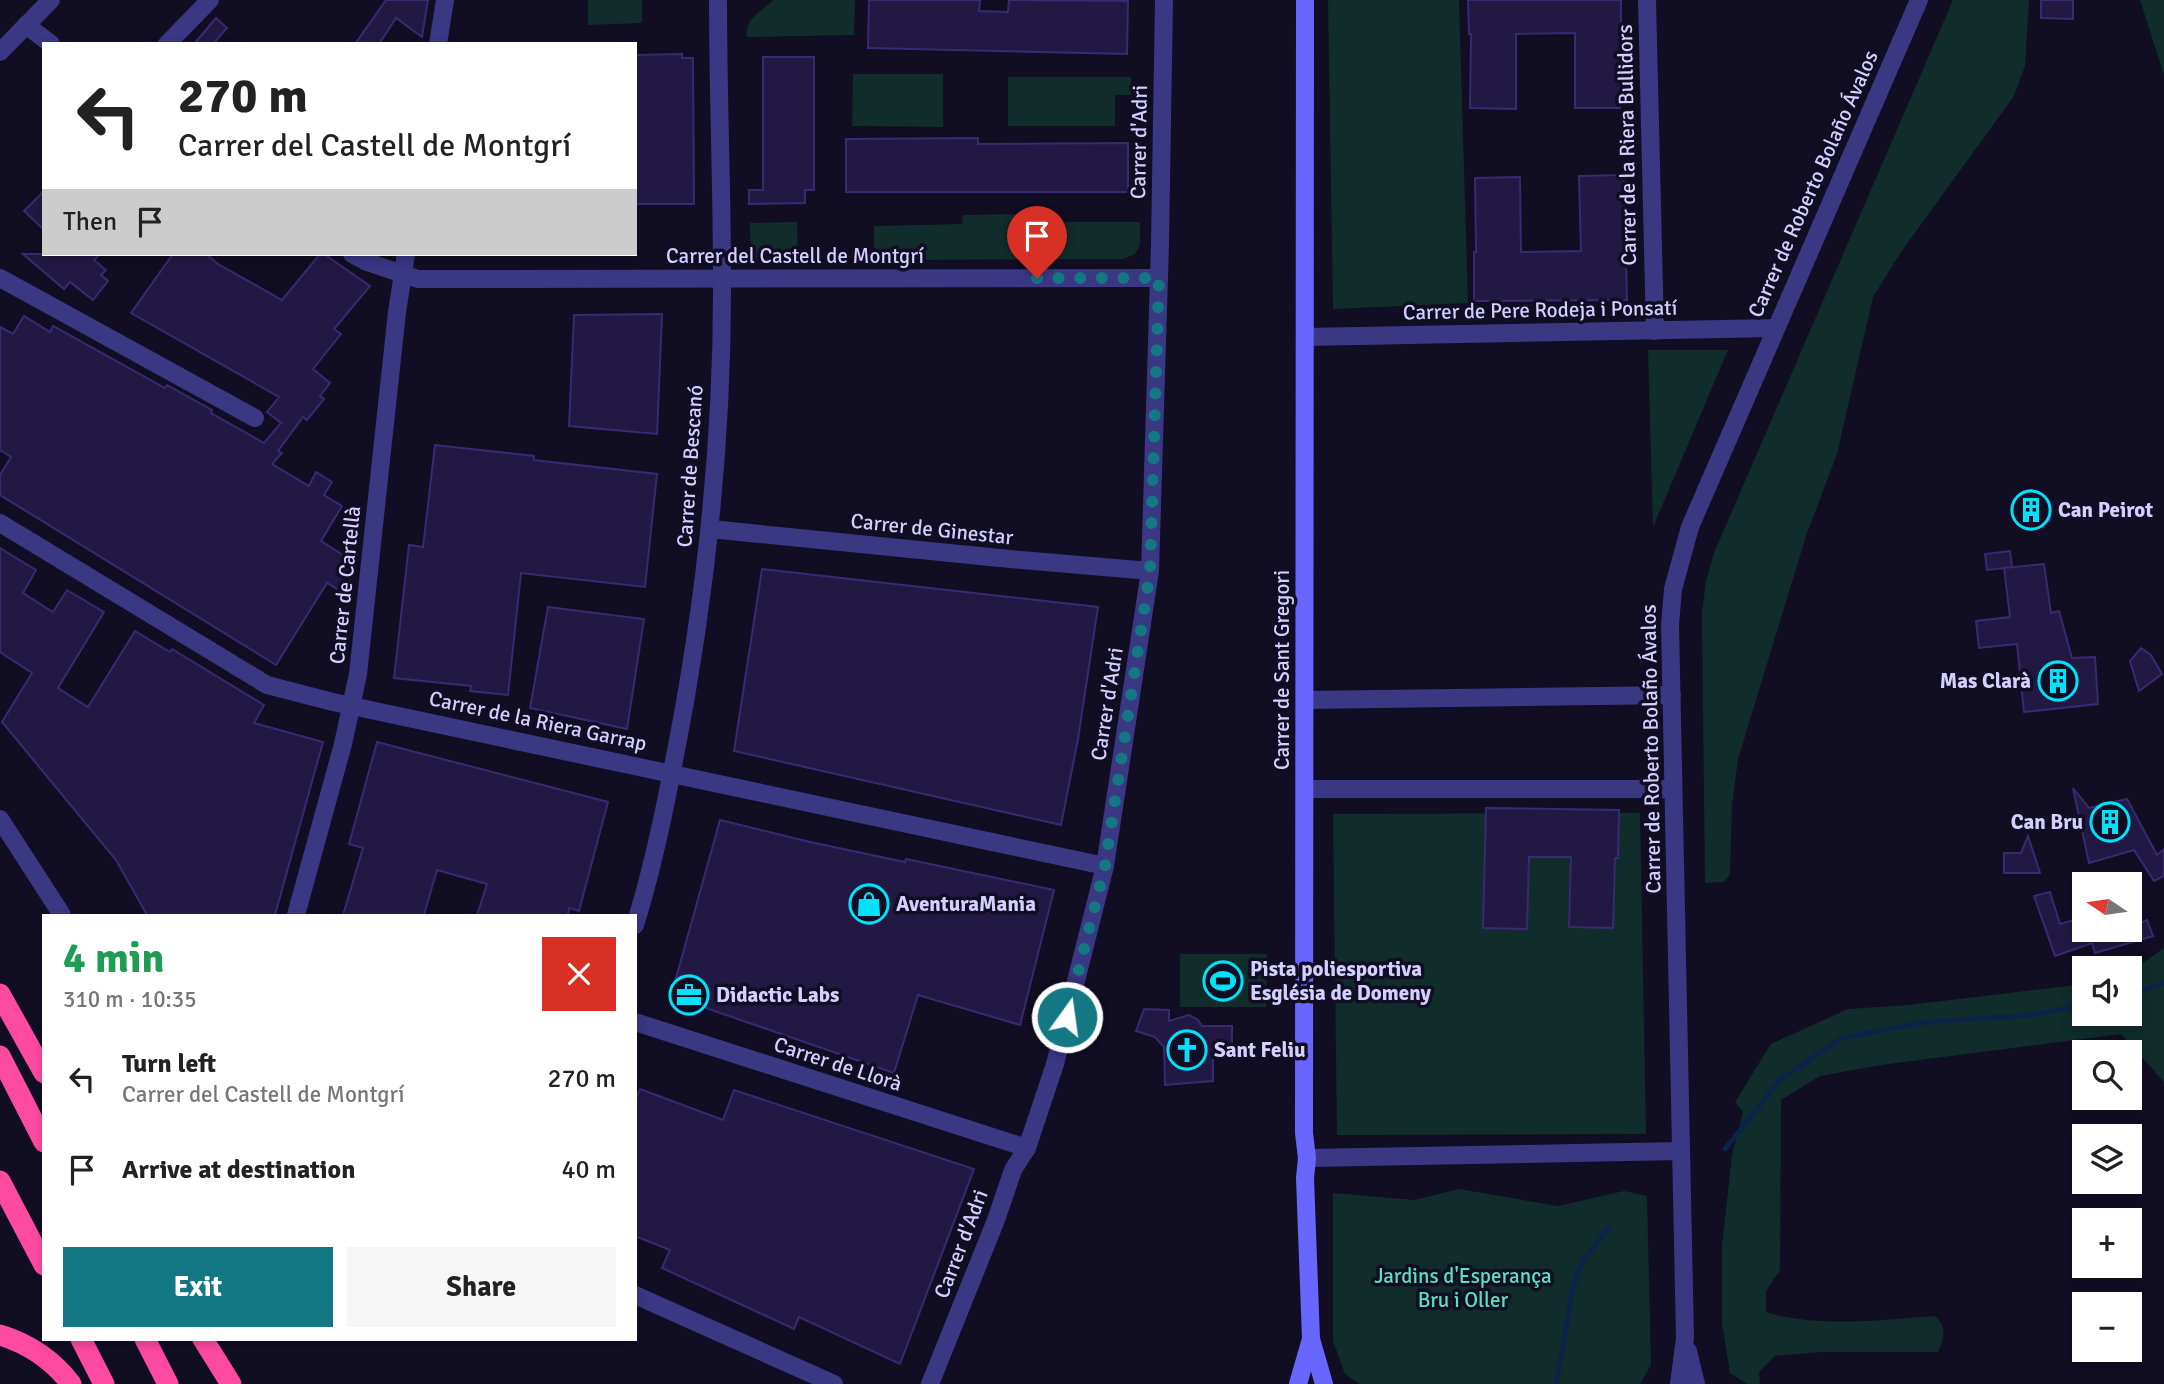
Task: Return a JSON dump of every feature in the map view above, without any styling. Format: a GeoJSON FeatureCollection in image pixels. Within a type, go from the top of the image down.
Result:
{"type":"FeatureCollection","features":[{"type":"Feature","properties":{"kind":"highway"},"geometry":{"type":"LineString","coordinates":[[0,994],[42,1069]]}},
{"type":"Feature","properties":{"kind":"highway"},"geometry":{"type":"LineString","coordinates":[[0,1056],[42,1138]]}},
{"type":"Feature","properties":{"kind":"highway"},"geometry":{"type":"LineString","coordinates":[[0,1181],[42,1261]]}},
{"type":"Feature","properties":{"kind":"highway"},"geometry":{"type":"LineString","coordinates":[[0,1335],[37,1350],[63,1373],[71,1384]]}},
{"type":"Feature","properties":{"kind":"highway"},"geometry":{"type":"LineString","coordinates":[[82,1341],[104,1384]]}},
{"type":"Feature","properties":{"kind":"highway"},"geometry":{"type":"LineString","coordinates":[[146,1341],[168,1384]]}},
{"type":"Feature","properties":{"kind":"highway"},"geometry":{"type":"LineString","coordinates":[[205,1341],[231,1384]]}},
{"type":"Feature","properties":{"kind":"main road","name":"Carrer de Sant Gregori"},"geometry":{"type":"LineString","coordinates":[[1305,0],[1304,1133],[1307,1158],[1305,1178],[1311,1339],[1324,1384]]}},
{"type":"Feature","properties":{"kind":"main road","name":"Carrer de Sant Gregori"},"geometry":{"type":"LineString","coordinates":[[1298,1384],[1311,1339]]}},
{"type":"Feature","properties":{"kind":"street"},"geometry":{"type":"LineString","coordinates":[[0,52],[51,0]]}},
{"type":"Feature","properties":{"kind":"street"},"geometry":{"type":"LineString","coordinates":[[169,42],[210,0]]}},
{"type":"Feature","properties":{"kind":"street"},"geometry":{"type":"LineString","coordinates":[[438,42],[445,0]]}},
{"type":"Feature","properties":{"kind":"street","name":"Carrer d'Adri"},"geometry":{"type":"LineString","coordinates":[[930,1384],[987,1244],[1013,1170],[1027,1149],[1055,1064],[1105,866],[1150,571],[1164,0]]}},
{"type":"Feature","properties":{"kind":"street","name":"Carrer de la Riera Bullidors"},"geometry":{"type":"LineString","coordinates":[[1647,0],[1655,331]]}},
{"type":"Feature","properties":{"kind":"street","name":"Carrer de Roberto Bolaño Ávalos"},"geometry":{"type":"LineString","coordinates":[[1679,1384],[1685,1338],[1671,610],[1681,552],[1775,328],[1919,0]]}},
{"type":"Feature","properties":{"kind":"street","name":"Carrer de Bescanó"},"geometry":{"type":"LineString","coordinates":[[637,917],[665,811],[692,672],[710,529],[719,408],[722,279],[719,1]]}},
{"type":"Feature","properties":{"kind":"street"},"geometry":{"type":"LineString","coordinates":[[26,25],[48,42]]}},
{"type":"Feature","properties":{"kind":"street","name":"Carrer del Castell de Montgrí"},"geometry":{"type":"LineString","coordinates":[[356,256],[418,279],[1159,278]]}},
{"type":"Feature","properties":{"kind":"street","name":"Carrer de Cartellà"},"geometry":{"type":"LineString","coordinates":[[296,914],[343,744],[358,674],[397,312],[406,256]]}},
{"type":"Feature","properties":{"kind":"street"},"geometry":{"type":"LineString","coordinates":[[0,278],[255,418]]}},
{"type":"Feature","properties":{"kind":"street","name":"Carrer de Pere Rodeja i Ponsatí"},"geometry":{"type":"LineString","coordinates":[[1306,337],[1775,328]]}},
{"type":"Feature","properties":{"kind":"street","name":"Carrer de la Riera Garrap"},"geometry":{"type":"LineString","coordinates":[[0,523],[267,685],[1105,866]]}},
{"type":"Feature","properties":{"kind":"street","name":"Carrer de Ginestar"},"geometry":{"type":"LineString","coordinates":[[710,529],[1150,571]]}},
{"type":"Feature","properties":{"kind":"street"},"geometry":{"type":"LineString","coordinates":[[1306,701],[1672,695]]}},
{"type":"Feature","properties":{"kind":"street"},"geometry":{"type":"LineString","coordinates":[[1305,789],[1673,789]]}},
{"type":"Feature","properties":{"kind":"street"},"geometry":{"type":"LineString","coordinates":[[0,819],[61,914]]}},
{"type":"Feature","properties":{"kind":"street","name":"Carrer de Llorà"},"geometry":{"type":"LineString","coordinates":[[637,1023],[1027,1149]]}},
{"type":"Feature","properties":{"kind":"street"},"geometry":{"type":"LineString","coordinates":[[1307,1158],[1680,1151]]}},
{"type":"Feature","properties":{"kind":"street"},"geometry":{"type":"LineString","coordinates":[[637,1296],[834,1384]]}},
{"type":"Feature","properties":{"kind":"street","name":"Carrer de Roberto Bolaño Ávalos"},"geometry":{"type":"LineString","coordinates":[[1685,1338],[1696,1384]]}},
{"type":"Feature","properties":{"kind":"green space"},"geometry":{"type":"Polygon","coordinates":[[[588,0],[642,0],[642,23],[588,25],[588,0]]]}},
{"type":"Feature","properties":{"kind":"green space"},"geometry":{"type":"Polygon","coordinates":[[[773,0],[855,0],[854,35],[747,37],[751,20],[773,0]]]}},
{"type":"Feature","properties":{"kind":"green space"},"geometry":{"type":"Polygon","coordinates":[[[1328,0],[1459,0],[1468,303],[1333,309],[1328,0]]]}},
{"type":"Feature","properties":{"kind":"green space"},"geometry":{"type":"Polygon","coordinates":[[[1953,0],[2029,0],[2025,66],[2014,96],[1901,252],[1873,297],[1837,454],[1806,536],[1738,759],[1732,805],[1730,874],[1724,882],[1705,883],[1702,613],[1706,581],[1714,553],[1953,0]]]}},
{"type":"Feature","properties":{"kind":"green space"},"geometry":{"type":"Polygon","coordinates":[[[2140,0],[2164,0],[2164,75],[2140,0]]]}},
{"type":"Feature","properties":{"kind":"green space"},"geometry":{"type":"Polygon","coordinates":[[[853,74],[943,74],[943,127],[852,126],[853,74]]]}},
{"type":"Feature","properties":{"kind":"green space"},"geometry":{"type":"Polygon","coordinates":[[[1008,77],[1131,77],[1131,95],[1115,95],[1115,126],[1008,126],[1008,77]]]}},
{"type":"Feature","properties":{"kind":"green space"},"geometry":{"type":"Polygon","coordinates":[[[1015,214],[1015,222],[1140,222],[1140,245],[1135,254],[1123,259],[874,260],[874,226],[962,224],[963,215],[1015,214]]]}},
{"type":"Feature","properties":{"kind":"green space"},"geometry":{"type":"Polygon","coordinates":[[[797,222],[798,260],[751,261],[750,223],[797,222]]]}},
{"type":"Feature","properties":{"kind":"green space"},"geometry":{"type":"Polygon","coordinates":[[[1648,350],[1728,350],[1653,527],[1648,350]]]}},
{"type":"Feature","properties":{"kind":"green space"},"geometry":{"type":"Polygon","coordinates":[[[1640,813],[1646,1134],[1337,1135],[1333,814],[1640,813]]]}},
{"type":"Feature","properties":{"kind":"green space"},"geometry":{"type":"Polygon","coordinates":[[[2164,948],[2164,1082],[2142,1057],[2142,1040],[2126,1040],[2121,1034],[1881,1065],[1820,1076],[1781,1100],[1780,1270],[1766,1291],[1766,1312],[1828,1321],[1935,1316],[1942,1325],[1943,1337],[1938,1352],[1820,1352],[1775,1356],[1759,1372],[1760,1384],[1747,1384],[1730,1373],[1722,1323],[1722,1245],[1732,1155],[1743,1112],[1735,1102],[1771,1044],[1848,1009],[1909,1005],[2072,985],[2072,1026],[2142,1026],[2142,964],[2164,948]]]}},
{"type":"Feature","properties":{"kind":"green space","name":"Pista poliesportiva Església de Domeny"},"geometry":{"type":"Polygon","coordinates":[[[1180,954],[1267,954],[1266,1007],[1180,1007],[1180,954]]]}},
{"type":"Feature","properties":{"kind":"green space","name":"Jardins d'Esperança Bru i Oller"},"geometry":{"type":"Polygon","coordinates":[[[1459,1189],[1558,1206],[1624,1191],[1647,1196],[1651,1365],[1640,1384],[1360,1384],[1345,1374],[1333,1341],[1333,1193],[1414,1200],[1459,1189]]]}},
{"type":"Feature","properties":{"kind":"building"},"geometry":{"type":"Polygon","coordinates":[[[386,0],[428,0],[422,37],[396,18],[380,42],[356,42],[386,0]]]}},
{"type":"Feature","properties":{"kind":"building"},"geometry":{"type":"Polygon","coordinates":[[[869,0],[980,0],[979,11],[1008,12],[1009,0],[1128,1],[1127,54],[868,48],[869,0]]]}},
{"type":"Feature","properties":{"kind":"building"},"geometry":{"type":"Polygon","coordinates":[[[1468,0],[1621,0],[1620,108],[1575,108],[1575,33],[1516,34],[1516,109],[1470,108],[1471,34],[1468,0]]]}},
{"type":"Feature","properties":{"kind":"building"},"geometry":{"type":"Polygon","coordinates":[[[2041,0],[2073,0],[2073,19],[2041,18],[2041,0]]]}},
{"type":"Feature","properties":{"kind":"building"},"geometry":{"type":"Polygon","coordinates":[[[216,18],[227,28],[215,42],[196,42],[216,18]]]}},
{"type":"Feature","properties":{"kind":"building"},"geometry":{"type":"Polygon","coordinates":[[[682,54],[682,58],[693,58],[694,204],[637,204],[637,55],[682,54]]]}},
{"type":"Feature","properties":{"kind":"building"},"geometry":{"type":"Polygon","coordinates":[[[763,57],[814,57],[814,190],[805,190],[805,203],[749,204],[749,190],[763,190],[763,57]]]}},
{"type":"Feature","properties":{"kind":"building"},"geometry":{"type":"Polygon","coordinates":[[[978,138],[978,144],[1128,143],[1128,192],[846,192],[846,139],[978,138]]]}},
{"type":"Feature","properties":{"kind":"building"},"geometry":{"type":"Polygon","coordinates":[[[1624,175],[1627,300],[1474,301],[1475,178],[1520,177],[1521,252],[1581,251],[1579,176],[1624,175]]]}},
{"type":"Feature","properties":{"kind":"building"},"geometry":{"type":"Polygon","coordinates":[[[42,193],[42,228],[24,211],[42,193]]]}},
{"type":"Feature","properties":{"kind":"building"},"geometry":{"type":"Polygon","coordinates":[[[23,254],[98,256],[94,260],[106,270],[101,275],[108,281],[93,300],[70,282],[64,289],[23,254]]]}},
{"type":"Feature","properties":{"kind":"building"},"geometry":{"type":"Polygon","coordinates":[[[172,256],[208,256],[282,300],[318,256],[327,256],[370,286],[334,329],[341,334],[313,369],[330,383],[320,396],[324,399],[307,420],[303,417],[278,451],[282,453],[272,464],[309,486],[316,472],[332,482],[324,495],[342,506],[321,541],[352,561],[348,596],[327,583],[276,665],[0,495],[0,475],[11,457],[0,450],[0,327],[13,334],[24,316],[50,332],[53,326],[165,388],[167,385],[264,443],[281,423],[267,412],[279,397],[131,313],[172,256]]]}},
{"type":"Feature","properties":{"kind":"building"},"geometry":{"type":"Polygon","coordinates":[[[662,314],[657,434],[569,426],[574,315],[662,314]]]}},
{"type":"Feature","properties":{"kind":"building"},"geometry":{"type":"Polygon","coordinates":[[[435,445],[657,474],[645,587],[521,573],[508,695],[470,691],[471,686],[394,678],[409,545],[423,547],[435,445]]]}},
{"type":"Feature","properties":{"kind":"building","name":"Can Peirot"},"geometry":{"type":"Polygon","coordinates":[[[2049,502],[2050,521],[2022,522],[2021,503],[2049,502]]]}},
{"type":"Feature","properties":{"kind":"building"},"geometry":{"type":"Polygon","coordinates":[[[0,548],[36,570],[23,593],[53,612],[67,590],[104,612],[58,688],[88,707],[135,631],[170,652],[172,649],[264,705],[254,723],[323,742],[275,914],[146,914],[116,860],[2,722],[32,673],[0,652],[0,548]]]}},
{"type":"Feature","properties":{"kind":"building"},"geometry":{"type":"Polygon","coordinates":[[[2010,551],[2012,567],[1987,570],[1985,554],[2010,551]]]}},
{"type":"Feature","properties":{"kind":"building","name":"Mas Clarà"},"geometry":{"type":"Polygon","coordinates":[[[2044,564],[2051,613],[2059,611],[2072,658],[2095,657],[2098,704],[2024,712],[2017,644],[1979,648],[1976,621],[2010,617],[2004,568],[2044,564]]]}},
{"type":"Feature","properties":{"kind":"building"},"geometry":{"type":"Polygon","coordinates":[[[762,569],[1098,607],[1078,739],[1061,825],[734,751],[762,569]]]}},
{"type":"Feature","properties":{"kind":"building"},"geometry":{"type":"Polygon","coordinates":[[[548,607],[644,619],[627,729],[530,708],[548,607]]]}},
{"type":"Feature","properties":{"kind":"building"},"geometry":{"type":"Polygon","coordinates":[[[2141,648],[2151,655],[2162,674],[2139,691],[2130,661],[2141,648]]]}},
{"type":"Feature","properties":{"kind":"building"},"geometry":{"type":"Polygon","coordinates":[[[377,742],[608,802],[579,911],[569,908],[568,914],[477,914],[487,884],[437,870],[424,914],[343,914],[363,848],[349,844],[377,742]]]}},
{"type":"Feature","properties":{"kind":"building","name":"Can Bru"},"geometry":{"type":"Polygon","coordinates":[[[2073,788],[2089,808],[2127,799],[2157,855],[2164,849],[2164,876],[2154,881],[2134,850],[2089,863],[2073,788]]]}},
{"type":"Feature","properties":{"kind":"building"},"geometry":{"type":"Polygon","coordinates":[[[1486,808],[1619,810],[1613,928],[1569,927],[1571,857],[1529,857],[1527,929],[1483,928],[1486,808]]]}},
{"type":"Feature","properties":{"kind":"building"},"geometry":{"type":"Polygon","coordinates":[[[720,820],[905,862],[906,859],[1054,890],[1020,1025],[918,995],[894,1073],[671,996],[720,820]]]}},
{"type":"Feature","properties":{"kind":"building"},"geometry":{"type":"Polygon","coordinates":[[[2028,836],[2040,873],[2004,873],[2004,853],[2021,853],[2028,836]]]}},
{"type":"Feature","properties":{"kind":"building"},"geometry":{"type":"Polygon","coordinates":[[[2050,892],[2060,924],[2072,920],[2072,942],[2133,942],[2095,953],[2092,943],[2055,956],[2034,896],[2050,892]]]}},
{"type":"Feature","properties":{"kind":"building"},"geometry":{"type":"Polygon","coordinates":[[[2147,920],[2153,936],[2142,939],[2142,922],[2147,920]]]}},
{"type":"Feature","properties":{"kind":"building","name":"Sant Feliu"},"geometry":{"type":"Polygon","coordinates":[[[1144,1009],[1169,1010],[1169,1021],[1189,1015],[1202,1026],[1232,1026],[1232,1045],[1213,1045],[1213,1081],[1165,1085],[1164,1047],[1155,1037],[1136,1031],[1144,1009]]]}},
{"type":"Feature","properties":{"kind":"building"},"geometry":{"type":"Polygon","coordinates":[[[640,1089],[723,1120],[734,1090],[974,1169],[900,1364],[799,1317],[794,1329],[662,1268],[670,1250],[637,1237],[637,1096],[640,1089]]]}},
{"type":"Feature","properties":{"kind":"waterway"},"geometry":{"type":"LineString","coordinates":[[2142,991],[2164,983]]}},
{"type":"Feature","properties":{"kind":"waterway"},"geometry":{"type":"LineString","coordinates":[[1725,1149],[1780,1080],[1842,1038],[1926,1022],[2032,1015],[2072,1007]]}},
{"type":"Feature","properties":{"kind":"waterway"},"geometry":{"type":"LineString","coordinates":[[1556,1384],[1573,1287],[1584,1259],[1609,1228]]}},
{"type":"Feature","properties":{"kind":"place","name":"Can Peirot"},"geometry":{"type":"Point","coordinates":[2031,510]}},
{"type":"Feature","properties":{"kind":"place","name":"Mas Clarà"},"geometry":{"type":"Point","coordinates":[2058,681]}},
{"type":"Feature","properties":{"kind":"place","name":"Can Bru"},"geometry":{"type":"Point","coordinates":[2110,822]}},
{"type":"Feature","properties":{"kind":"place","name":"AventuraMania"},"geometry":{"type":"Point","coordinates":[869,904]}},
{"type":"Feature","properties":{"kind":"place","name":"Pista poliesportiva Església de Domeny"},"geometry":{"type":"Point","coordinates":[1223,981]}},
{"type":"Feature","properties":{"kind":"place","name":"Didactic Labs"},"geometry":{"type":"Point","coordinates":[689,995]}},
{"type":"Feature","properties":{"kind":"place","name":"Sant Feliu"},"geometry":{"type":"Point","coordinates":[1187,1050]}},
{"type":"Feature","properties":{"kind":"route"},"geometry":{"type":"LineString","coordinates":[[1037,278],[1159,278],[1150,571],[1105,866],[1067,1017]]}}]}
